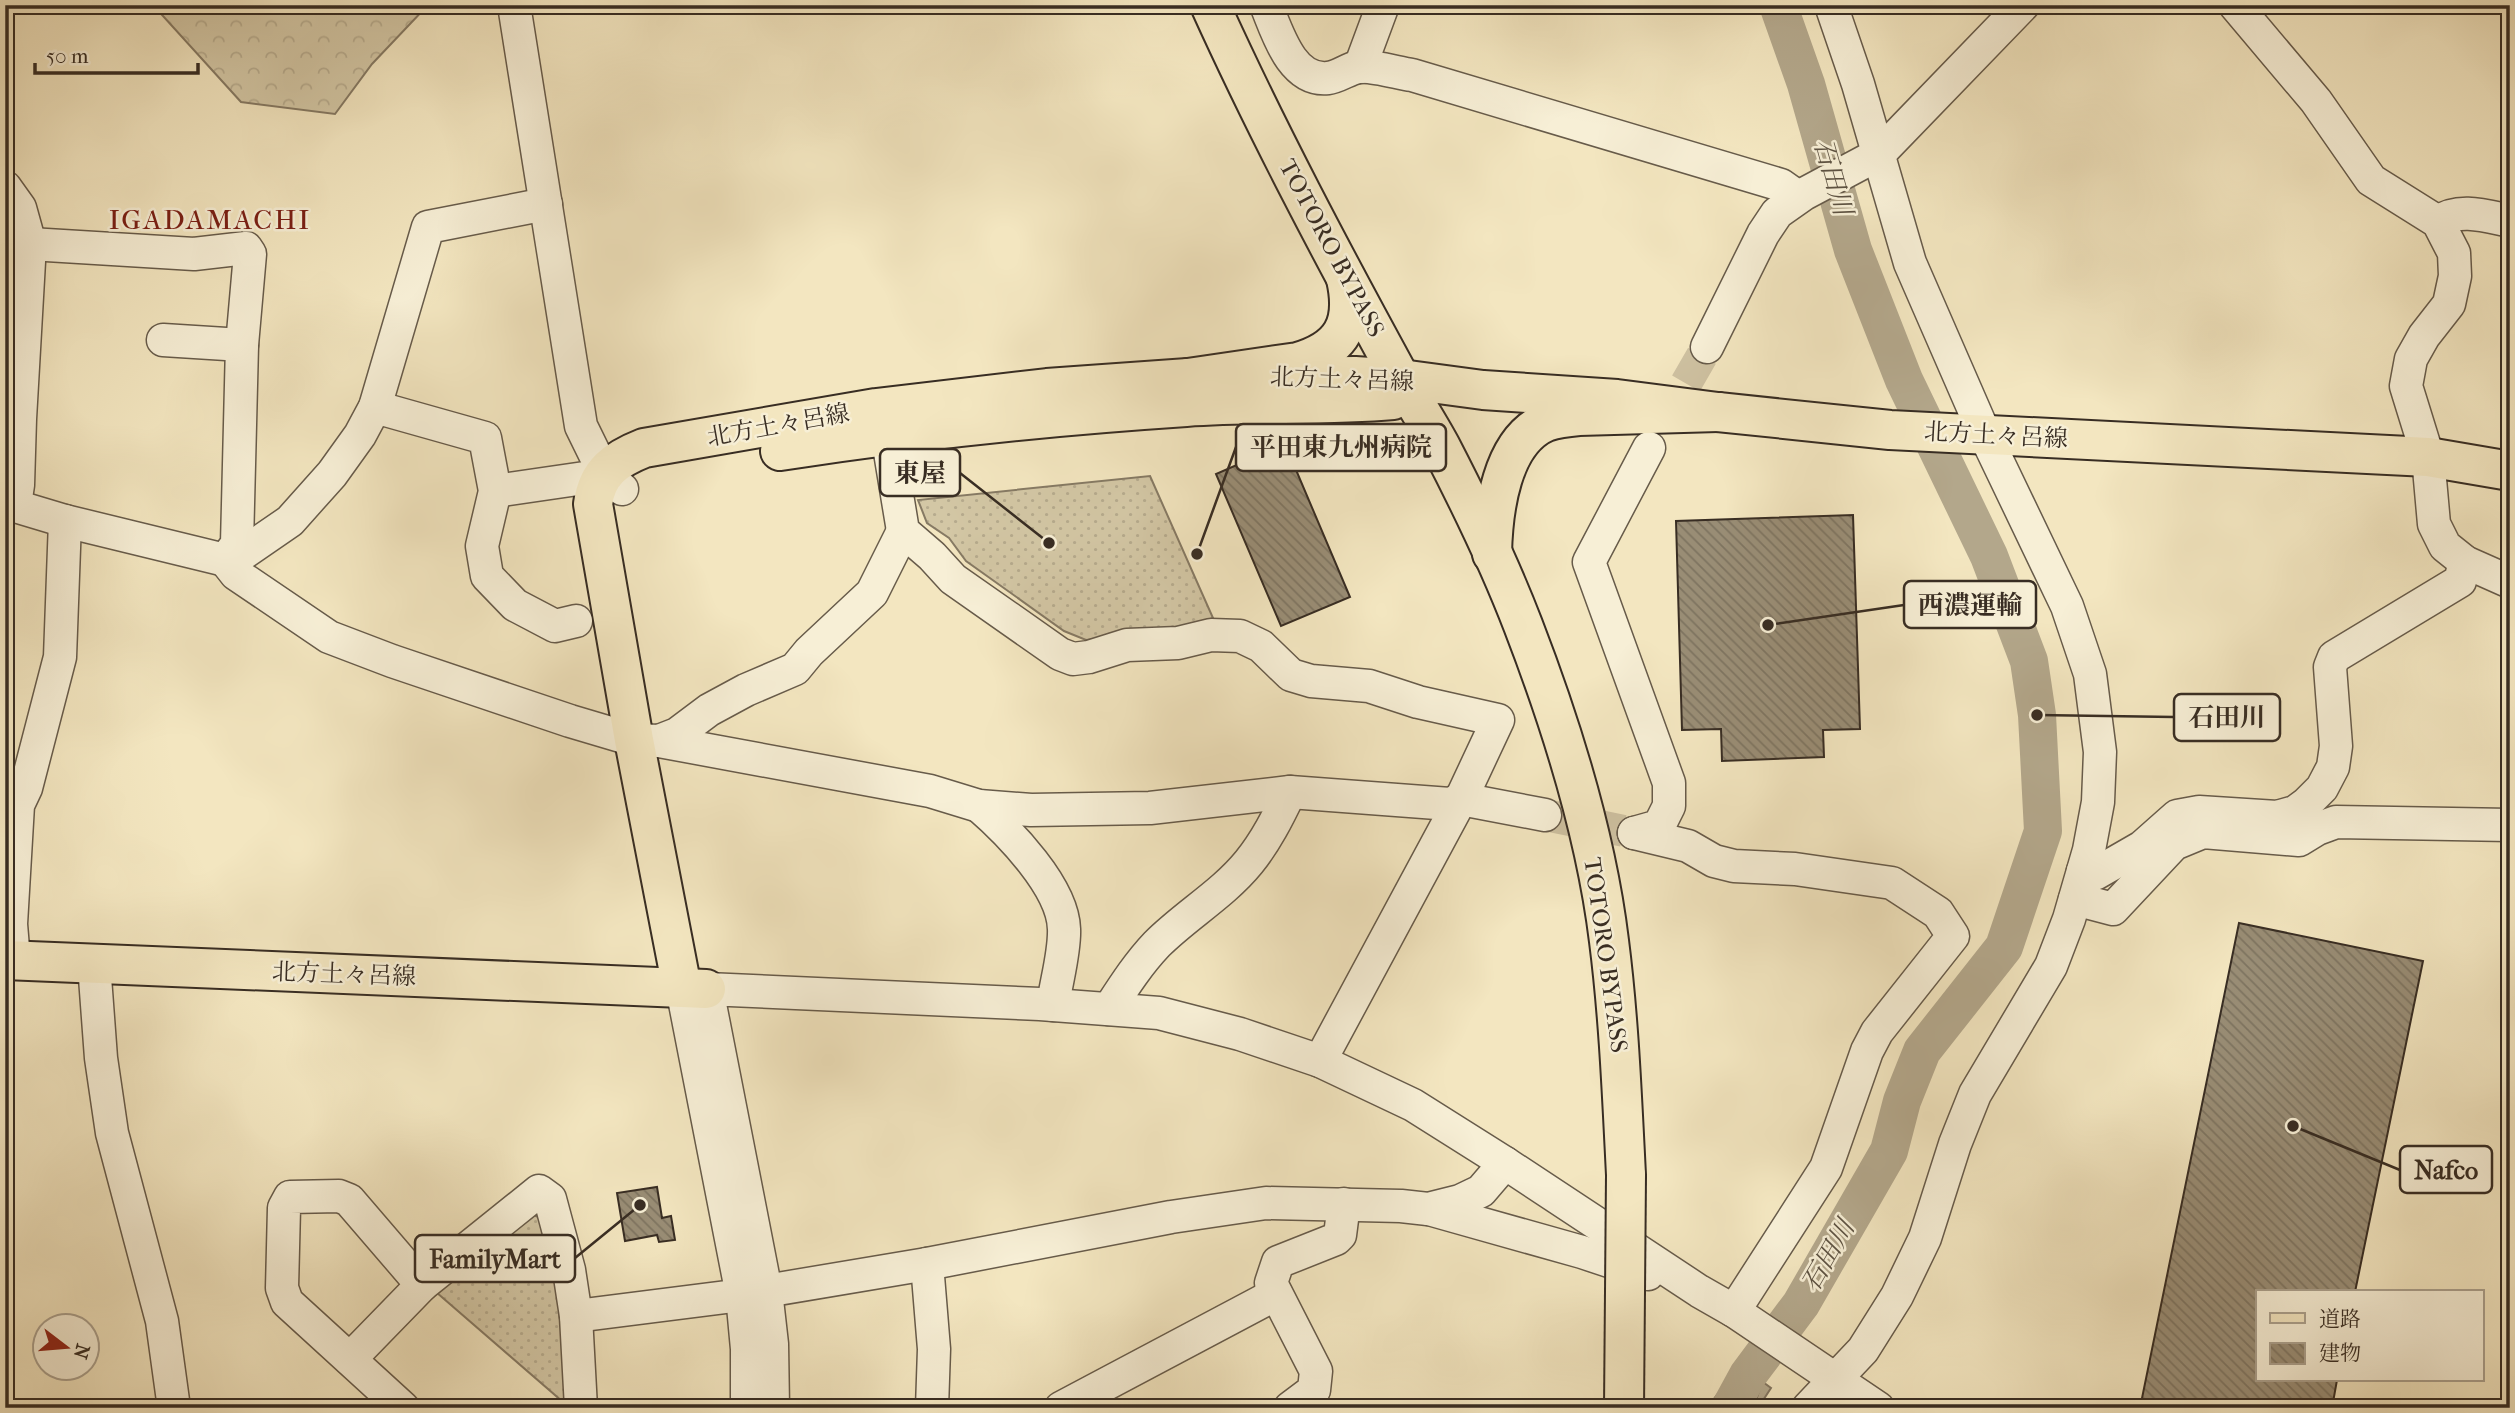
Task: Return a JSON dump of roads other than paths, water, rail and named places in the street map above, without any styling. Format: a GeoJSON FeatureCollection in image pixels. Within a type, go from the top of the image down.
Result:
{"type":"FeatureCollection","features":[{"type":"Feature","properties":{"kind":"main road","name":"TOTORO BYPASS"},"geometry":{"type":"LineString","coordinates":[[1207,5],[1345,273],[1415,389],[1522,622],[1573,774],[1595,858],[1609,940],[1621,1058],[1626,1175],[1624,1408]]}},
{"type":"Feature","properties":{"kind":"main road","name":"TOTORO BYPASS"},"geometry":{"type":"LineString","coordinates":[[1238,5],[1272,78],[1399,327],[1415,389]]}},
{"type":"Feature","properties":{"kind":"main road"},"geometry":{"type":"LineString","coordinates":[[1188,378],[1298,362],[1315,357],[1328,349],[1338,340],[1350,312],[1345,273]]}},
{"type":"Feature","properties":{"kind":"main road","name":"北方土々呂線"},"geometry":{"type":"LineString","coordinates":[[613,482],[619,458],[644,448],[882,421],[1047,388],[1188,378],[1355,376],[1415,389],[1617,398],[1718,412],[1890,430],[2428,457],[2510,471]]}},
{"type":"Feature","properties":{"kind":"main road","name":"北方土々呂線"},"geometry":{"type":"LineString","coordinates":[[882,421],[1048,417],[1177,407],[1355,403],[1415,389]]}},
{"type":"Feature","properties":{"kind":"main road"},"geometry":{"type":"LineString","coordinates":[[1492,554],[1496,510],[1508,467],[1518,446],[1544,423],[1579,416],[1718,412]]}},
{"type":"Feature","properties":{"kind":"main road"},"geometry":{"type":"LineString","coordinates":[[613,482],[595,493],[593,504],[646,741],[694,989]]}},
{"type":"Feature","properties":{"kind":"main road","name":"北方土々呂線"},"geometry":{"type":"LineString","coordinates":[[10,960],[694,989]]}},
{"type":"Feature","properties":{"kind":"street"},"geometry":{"type":"LineString","coordinates":[[495,491],[613,482],[581,426],[513,5]]}},
{"type":"Feature","properties":{"kind":"street"},"geometry":{"type":"LineString","coordinates":[[1266,5],[1286,52],[1297,66],[1317,78],[1330,78],[1360,67],[1412,75],[1781,185],[1801,195]]}},
{"type":"Feature","properties":{"kind":"street"},"geometry":{"type":"LineString","coordinates":[[1360,67],[1383,5]]}},
{"type":"Feature","properties":{"kind":"street"},"geometry":{"type":"LineString","coordinates":[[1808,1408],[1863,1350],[1897,1296],[1925,1238],[1955,1144],[1975,1094],[2051,966],[2079,885],[2098,802],[2100,752],[2090,674],[2067,606],[1978,434],[1910,263],[1872,157],[1831,5]]}},
{"type":"Feature","properties":{"kind":"street"},"geometry":{"type":"LineString","coordinates":[[2235,5],[2316,100],[2371,180],[2438,222],[2454,253],[2455,276],[2449,304],[2424,336],[2411,359],[2406,386],[2428,457],[2434,524],[2445,546],[2465,562],[2510,582]]}},
{"type":"Feature","properties":{"kind":"street"},"geometry":{"type":"LineString","coordinates":[[1707,347],[1763,234],[1777,213],[1801,195],[1872,157],[2012,11]]}},
{"type":"Feature","properties":{"kind":"street"},"geometry":{"type":"LineString","coordinates":[[5,187],[20,208],[30,244],[18,485],[10,504],[65,521],[225,560],[245,552],[290,521],[332,474],[360,435],[375,407],[428,227],[546,204]]}},
{"type":"Feature","properties":{"kind":"street"},"geometry":{"type":"LineString","coordinates":[[2438,222],[2448,215],[2475,214],[2510,221]]}},
{"type":"Feature","properties":{"kind":"street"},"geometry":{"type":"LineString","coordinates":[[30,244],[194,254],[246,248],[250,254],[242,345],[237,544],[225,560]]}},
{"type":"Feature","properties":{"kind":"street"},"geometry":{"type":"LineString","coordinates":[[163,340],[242,345]]}},
{"type":"Feature","properties":{"kind":"street"},"geometry":{"type":"LineString","coordinates":[[375,407],[485,438],[495,491],[482,546],[487,576],[515,605],[555,626],[576,621]]}},
{"type":"Feature","properties":{"kind":"street"},"geometry":{"type":"LineString","coordinates":[[646,741],[677,734],[709,710],[746,690],[795,669],[809,652],[872,593],[903,531],[882,421]]}},
{"type":"Feature","properties":{"kind":"street"},"geometry":{"type":"LineString","coordinates":[[1649,448],[1590,562],[1669,783],[1669,806],[1659,826],[1634,832],[1688,846],[1714,861],[1734,866],[1795,869],[1892,884],[1938,914],[1953,936],[1877,1032],[1867,1051],[1826,1168],[1741,1315]]}},
{"type":"Feature","properties":{"kind":"street"},"geometry":{"type":"LineString","coordinates":[[10,960],[18,805],[26,788],[60,657],[65,521]]}},
{"type":"Feature","properties":{"kind":"street"},"geometry":{"type":"LineString","coordinates":[[903,531],[953,579],[1060,654],[1073,659],[1127,645],[1178,643],[1211,635],[1240,636],[1261,646],[1291,675],[1311,681],[1369,686],[1418,702],[1499,720],[1461,799],[1320,1061]]}},
{"type":"Feature","properties":{"kind":"street"},"geometry":{"type":"LineString","coordinates":[[225,560],[236,574],[329,638],[570,721],[646,741],[930,791],[979,806],[1031,810],[1150,808],[1290,792],[1450,804],[1461,799],[1545,815]]}},
{"type":"Feature","properties":{"kind":"street"},"geometry":{"type":"LineString","coordinates":[[2079,885],[2142,847],[2177,816],[2199,812],[2277,817],[2295,812],[2306,804],[2322,788],[2333,768],[2336,746],[2330,667],[2334,657],[2460,581],[2465,562]]}},
{"type":"Feature","properties":{"kind":"street"},"geometry":{"type":"LineString","coordinates":[[1109,1009],[1134,969],[1158,943],[1224,888],[1249,862],[1273,828],[1290,792]]}},
{"type":"Feature","properties":{"kind":"street"},"geometry":{"type":"LineString","coordinates":[[979,806],[1028,853],[1059,907],[1064,928],[1053,1005]]}},
{"type":"Feature","properties":{"kind":"street"},"geometry":{"type":"LineString","coordinates":[[2079,885],[2113,909],[2174,844],[2203,832],[2299,840],[2336,822],[2510,825]]}},
{"type":"Feature","properties":{"kind":"street"},"geometry":{"type":"LineString","coordinates":[[94,964],[101,1058],[112,1133],[162,1321],[174,1408]]}},
{"type":"Feature","properties":{"kind":"street"},"geometry":{"type":"LineString","coordinates":[[773,1408],[772,1344],[754,1293],[694,989],[1053,1005],[1159,1013],[1240,1034],[1320,1061],[1413,1105],[1699,1291],[1741,1315],[1878,1408]]}},
{"type":"Feature","properties":{"kind":"street"},"geometry":{"type":"LineString","coordinates":[[1428,1209],[1460,1202],[1481,1191],[1505,1163]]}},
{"type":"Feature","properties":{"kind":"street"},"geometry":{"type":"LineString","coordinates":[[350,1359],[422,1285],[539,1191],[550,1199],[569,1269],[576,1316],[581,1408]]}},
{"type":"Feature","properties":{"kind":"street"},"geometry":{"type":"LineString","coordinates":[[403,1408],[287,1302],[282,1288],[284,1208],[289,1197],[339,1196],[349,1200],[422,1285]]}},
{"type":"Feature","properties":{"kind":"street"},"geometry":{"type":"LineString","coordinates":[[576,1316],[754,1293],[927,1264],[1171,1217],[1266,1203],[1428,1209],[1582,1252],[1699,1291]]}},
{"type":"Feature","properties":{"kind":"street"},"geometry":{"type":"LineString","coordinates":[[1290,1408],[1314,1390],[1316,1371],[1271,1283],[1278,1262],[1340,1235],[1344,1204]]}},
{"type":"Feature","properties":{"kind":"street"},"geometry":{"type":"LineString","coordinates":[[927,1264],[934,1349],[932,1408]]}},
{"type":"Feature","properties":{"kind":"street"},"geometry":{"type":"LineString","coordinates":[[747,1408],[747,1349],[754,1293]]}},
{"type":"Feature","properties":{"kind":"street"},"geometry":{"type":"LineString","coordinates":[[1060,1408],[1276,1294]]}},
{"type":"Feature","properties":{"kind":"water"},"geometry":{"type":"Polygon","coordinates":[[[1740,1365],[1771,1388],[1758,1408],[1707,1408],[1740,1365]]]}},
{"type":"Feature","properties":{"kind":"waterway","name":"石田川"},"geometry":{"type":"LineString","coordinates":[[1730,1408],[1748,1375],[1801,1304],[1889,1151],[1902,1101],[1922,1051],[2004,947],[2043,831],[2037,715],[2029,661],[1989,556],[1904,380],[1853,250],[1806,84],[1778,5]]}},
{"type":"Feature","properties":{"kind":"tunnel"},"geometry":{"type":"LineString","coordinates":[[1662,425],[1707,347]]}},
{"type":"Feature","properties":{"kind":"tunnel"},"geometry":{"type":"LineString","coordinates":[[1545,815],[1634,833]]}},
{"type":"Feature","properties":{"kind":"place","name":"東屋"},"geometry":{"type":"Point","coordinates":[1049,543]}},
{"type":"Feature","properties":{"kind":"place","name":"平田東九州病院"},"geometry":{"type":"Point","coordinates":[1197,554]}},
{"type":"Feature","properties":{"kind":"place","name":"西濃運輸"},"geometry":{"type":"Point","coordinates":[1768,625]}},
{"type":"Feature","properties":{"kind":"place","name":"石田川"},"geometry":{"type":"Point","coordinates":[2037,715]}},
{"type":"Feature","properties":{"kind":"place","name":"Nafco"},"geometry":{"type":"Point","coordinates":[2293,1126]}},
{"type":"Feature","properties":{"kind":"place","name":"FamilyMart"},"geometry":{"type":"Point","coordinates":[640,1205]}},
{"type":"Feature","properties":{"kind":"district","name":"IGADAMACHI"},"geometry":{"type":"Point","coordinates":[210,219]}}]}
